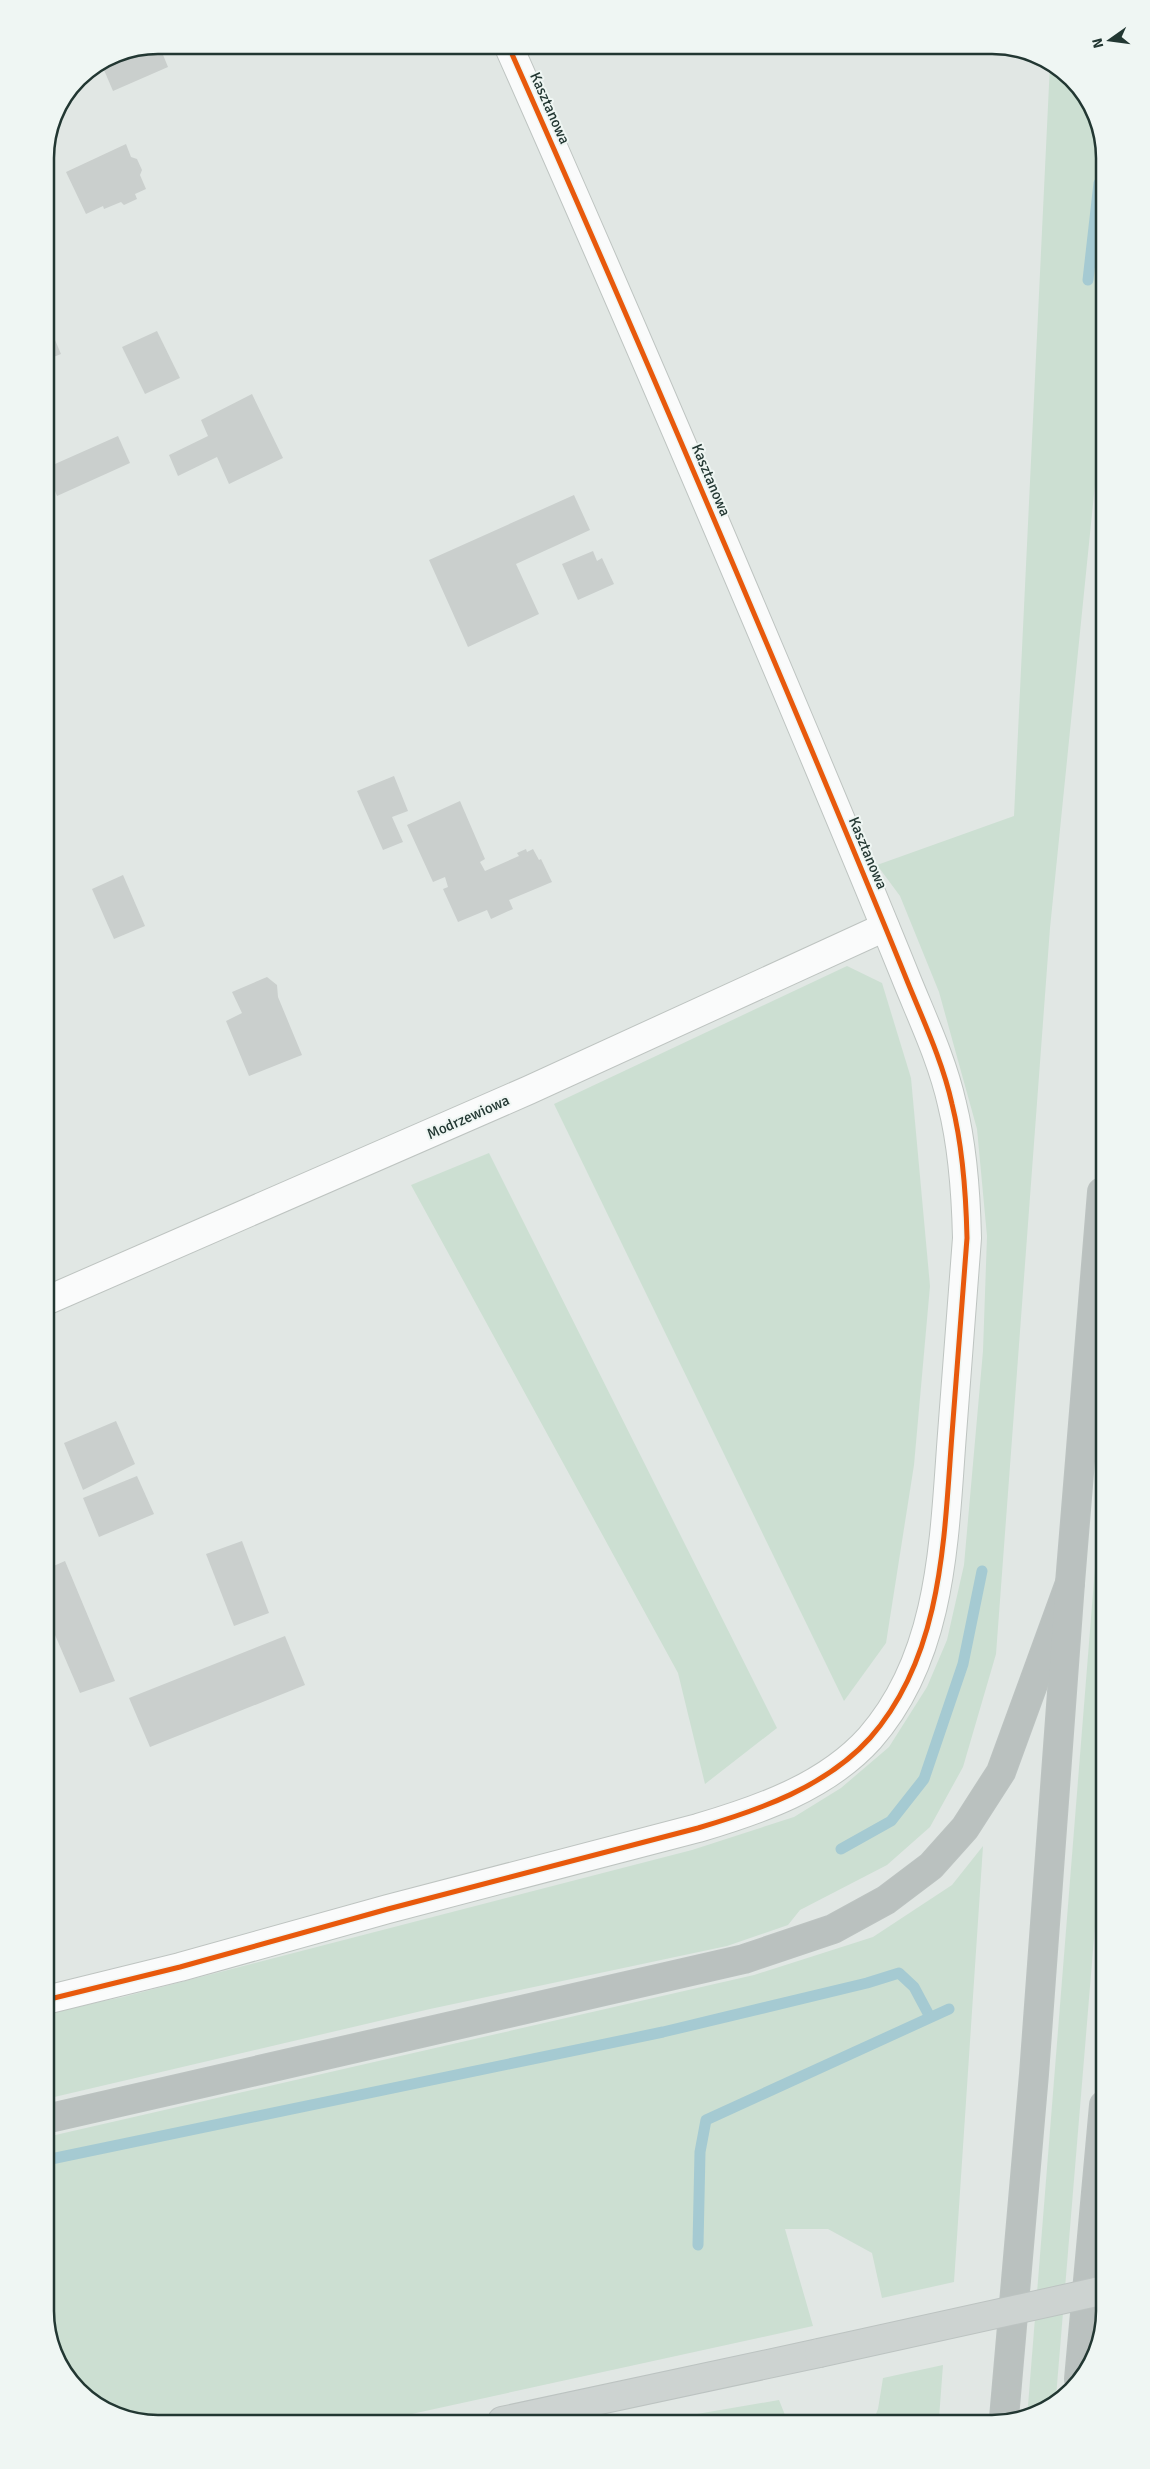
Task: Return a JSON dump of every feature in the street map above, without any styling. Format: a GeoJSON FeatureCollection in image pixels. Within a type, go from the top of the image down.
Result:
{"type":"FeatureCollection","features":[{"type":"Feature","properties":{"kind":"highway"},"geometry":{"type":"LineString","coordinates":[[1004,2414],[1035,2064],[1070,1583],[1096,1265]]}},
{"type":"Feature","properties":{"kind":"highway"},"geometry":{"type":"LineString","coordinates":[[54,2117],[744,1958],[833,1929],[894,1894],[931,1866],[965,1828],[1000,1772],[1070,1583]]}},
{"type":"Feature","properties":{"kind":"highway"},"geometry":{"type":"LineString","coordinates":[[1080,2367],[1096,2193]]}},
{"type":"Feature","properties":{"kind":"main road"},"geometry":{"type":"LineString","coordinates":[[530,2415],[1096,2292]]}},
{"type":"Feature","properties":{"kind":"street","name":"Kasztanowa"},"geometry":{"type":"LineString","coordinates":[[54,1998],[180,1967],[388,1909],[746,1814],[781,1800],[839,1765],[869,1739],[895,1706],[929,1625],[939,1579],[967,1238],[966,1193],[960,1142],[952,1101],[935,1051],[885,927],[633,328],[512,54]]}},
{"type":"Feature","properties":{"kind":"street","name":"Modrzewiowa"},"geometry":{"type":"LineString","coordinates":[[54,1297],[529,1090],[885,927]]}},
{"type":"Feature","properties":{"kind":"green space"},"geometry":{"type":"Polygon","coordinates":[[[1050,72],[1061,80],[1079,100],[1091,124],[1095,144],[1096,474],[1050,928],[996,1654],[963,1767],[930,1827],[887,1865],[800,1910],[788,1925],[727,1946],[430,2009],[54,2097],[54,2011],[123,1997],[692,1850],[794,1817],[841,1788],[889,1747],[927,1687],[947,1640],[964,1565],[983,1351],[987,1236],[977,1129],[939,992],[900,896],[877,865],[1014,816],[1050,72]]]}},
{"type":"Feature","properties":{"kind":"green space"},"geometry":{"type":"Polygon","coordinates":[[[847,966],[882,983],[911,1078],[930,1286],[914,1465],[886,1643],[844,1701],[554,1104],[847,966]]]}},
{"type":"Feature","properties":{"kind":"green space"},"geometry":{"type":"Polygon","coordinates":[[[489,1153],[777,1728],[705,1784],[678,1673],[411,1185],[489,1153]]]}},
{"type":"Feature","properties":{"kind":"green space"},"geometry":{"type":"Polygon","coordinates":[[[1096,1556],[1096,1914],[1056,2393],[1028,2409],[1096,1556]]]}},
{"type":"Feature","properties":{"kind":"green space"},"geometry":{"type":"Polygon","coordinates":[[[983,1846],[954,2282],[882,2298],[872,2253],[828,2229],[785,2229],[813,2326],[407,2415],[151,2415],[124,2410],[106,2401],[84,2385],[71,2369],[59,2345],[55,2325],[54,2135],[754,1975],[873,1937],[952,1885],[983,1846]]]}},
{"type":"Feature","properties":{"kind":"green space"},"geometry":{"type":"Polygon","coordinates":[[[943,2365],[939,2415],[876,2415],[883,2378],[943,2365]]]}},
{"type":"Feature","properties":{"kind":"green space"},"geometry":{"type":"Polygon","coordinates":[[[779,2400],[785,2415],[691,2415],[779,2400]]]}},
{"type":"Feature","properties":{"kind":"building"},"geometry":{"type":"Polygon","coordinates":[[[163,54],[168,67],[113,91],[104,70],[131,57],[163,54]]]}},
{"type":"Feature","properties":{"kind":"building"},"geometry":{"type":"Polygon","coordinates":[[[126,144],[131,157],[137,159],[142,170],[140,175],[146,189],[135,194],[137,199],[124,205],[121,202],[104,209],[103,206],[86,214],[66,172],[126,144]]]}},
{"type":"Feature","properties":{"kind":"building"},"geometry":{"type":"Polygon","coordinates":[[[157,331],[180,378],[145,394],[122,347],[157,331]]]}},
{"type":"Feature","properties":{"kind":"building"},"geometry":{"type":"Polygon","coordinates":[[[54,338],[61,354],[54,357],[54,338]]]}},
{"type":"Feature","properties":{"kind":"building"},"geometry":{"type":"Polygon","coordinates":[[[252,394],[283,458],[229,484],[217,457],[178,476],[169,455],[208,436],[201,420],[252,394]]]}},
{"type":"Feature","properties":{"kind":"building"},"geometry":{"type":"Polygon","coordinates":[[[118,436],[130,463],[57,496],[54,488],[54,464],[118,436]]]}},
{"type":"Feature","properties":{"kind":"building"},"geometry":{"type":"Polygon","coordinates":[[[574,495],[590,530],[516,564],[539,614],[468,647],[429,560],[574,495]]]}},
{"type":"Feature","properties":{"kind":"building"},"geometry":{"type":"Polygon","coordinates":[[[593,551],[597,561],[602,558],[614,584],[578,600],[562,564],[593,551]]]}},
{"type":"Feature","properties":{"kind":"building"},"geometry":{"type":"Polygon","coordinates":[[[394,776],[408,811],[392,817],[403,842],[383,850],[357,791],[394,776]]]}},
{"type":"Feature","properties":{"kind":"building"},"geometry":{"type":"Polygon","coordinates":[[[460,801],[485,859],[480,862],[485,871],[519,856],[517,853],[526,849],[527,852],[533,849],[539,860],[541,859],[552,882],[509,900],[513,909],[491,919],[487,910],[458,922],[443,889],[448,887],[445,877],[433,882],[407,825],[460,801]]]}},
{"type":"Feature","properties":{"kind":"building"},"geometry":{"type":"Polygon","coordinates":[[[123,875],[145,926],[114,939],[92,889],[123,875]]]}},
{"type":"Feature","properties":{"kind":"building"},"geometry":{"type":"Polygon","coordinates":[[[267,977],[277,985],[278,997],[302,1055],[249,1076],[226,1021],[242,1013],[232,992],[267,977]]]}},
{"type":"Feature","properties":{"kind":"building"},"geometry":{"type":"Polygon","coordinates":[[[116,1421],[135,1464],[83,1490],[64,1443],[116,1421]]]}},
{"type":"Feature","properties":{"kind":"building"},"geometry":{"type":"Polygon","coordinates":[[[137,1476],[154,1514],[99,1537],[83,1498],[137,1476]]]}},
{"type":"Feature","properties":{"kind":"building"},"geometry":{"type":"Polygon","coordinates":[[[242,1541],[269,1613],[234,1626],[206,1554],[242,1541]]]}},
{"type":"Feature","properties":{"kind":"building"},"geometry":{"type":"Polygon","coordinates":[[[65,1561],[115,1681],[80,1693],[54,1633],[54,1566],[65,1561]]]}},
{"type":"Feature","properties":{"kind":"building"},"geometry":{"type":"Polygon","coordinates":[[[285,1636],[305,1685],[150,1747],[129,1698],[285,1636]]]}},
{"type":"Feature","properties":{"kind":"waterway"},"geometry":{"type":"LineString","coordinates":[[1088,280],[1096,209]]}},
{"type":"Feature","properties":{"kind":"waterway"},"geometry":{"type":"LineString","coordinates":[[841,1849],[891,1821],[924,1779],[963,1664],[982,1571]]}},
{"type":"Feature","properties":{"kind":"waterway"},"geometry":{"type":"LineString","coordinates":[[54,2158],[663,2032],[867,1983],[899,1973],[914,1987],[930,2017]]}},
{"type":"Feature","properties":{"kind":"waterway"},"geometry":{"type":"LineString","coordinates":[[698,2245],[700,2152],[706,2120],[949,2009]]}},
{"type":"Feature","properties":{"kind":"cycle path"},"geometry":{"type":"LineString","coordinates":[[54,1998],[180,1967],[388,1909],[698,1828],[768,1805],[790,1795],[833,1770],[870,1738],[894,1705],[912,1670],[926,1633],[942,1554],[967,1238],[965,1187],[961,1154],[956,1121],[948,1089],[927,1028],[770,652],[622,304],[512,54]]}}]}
